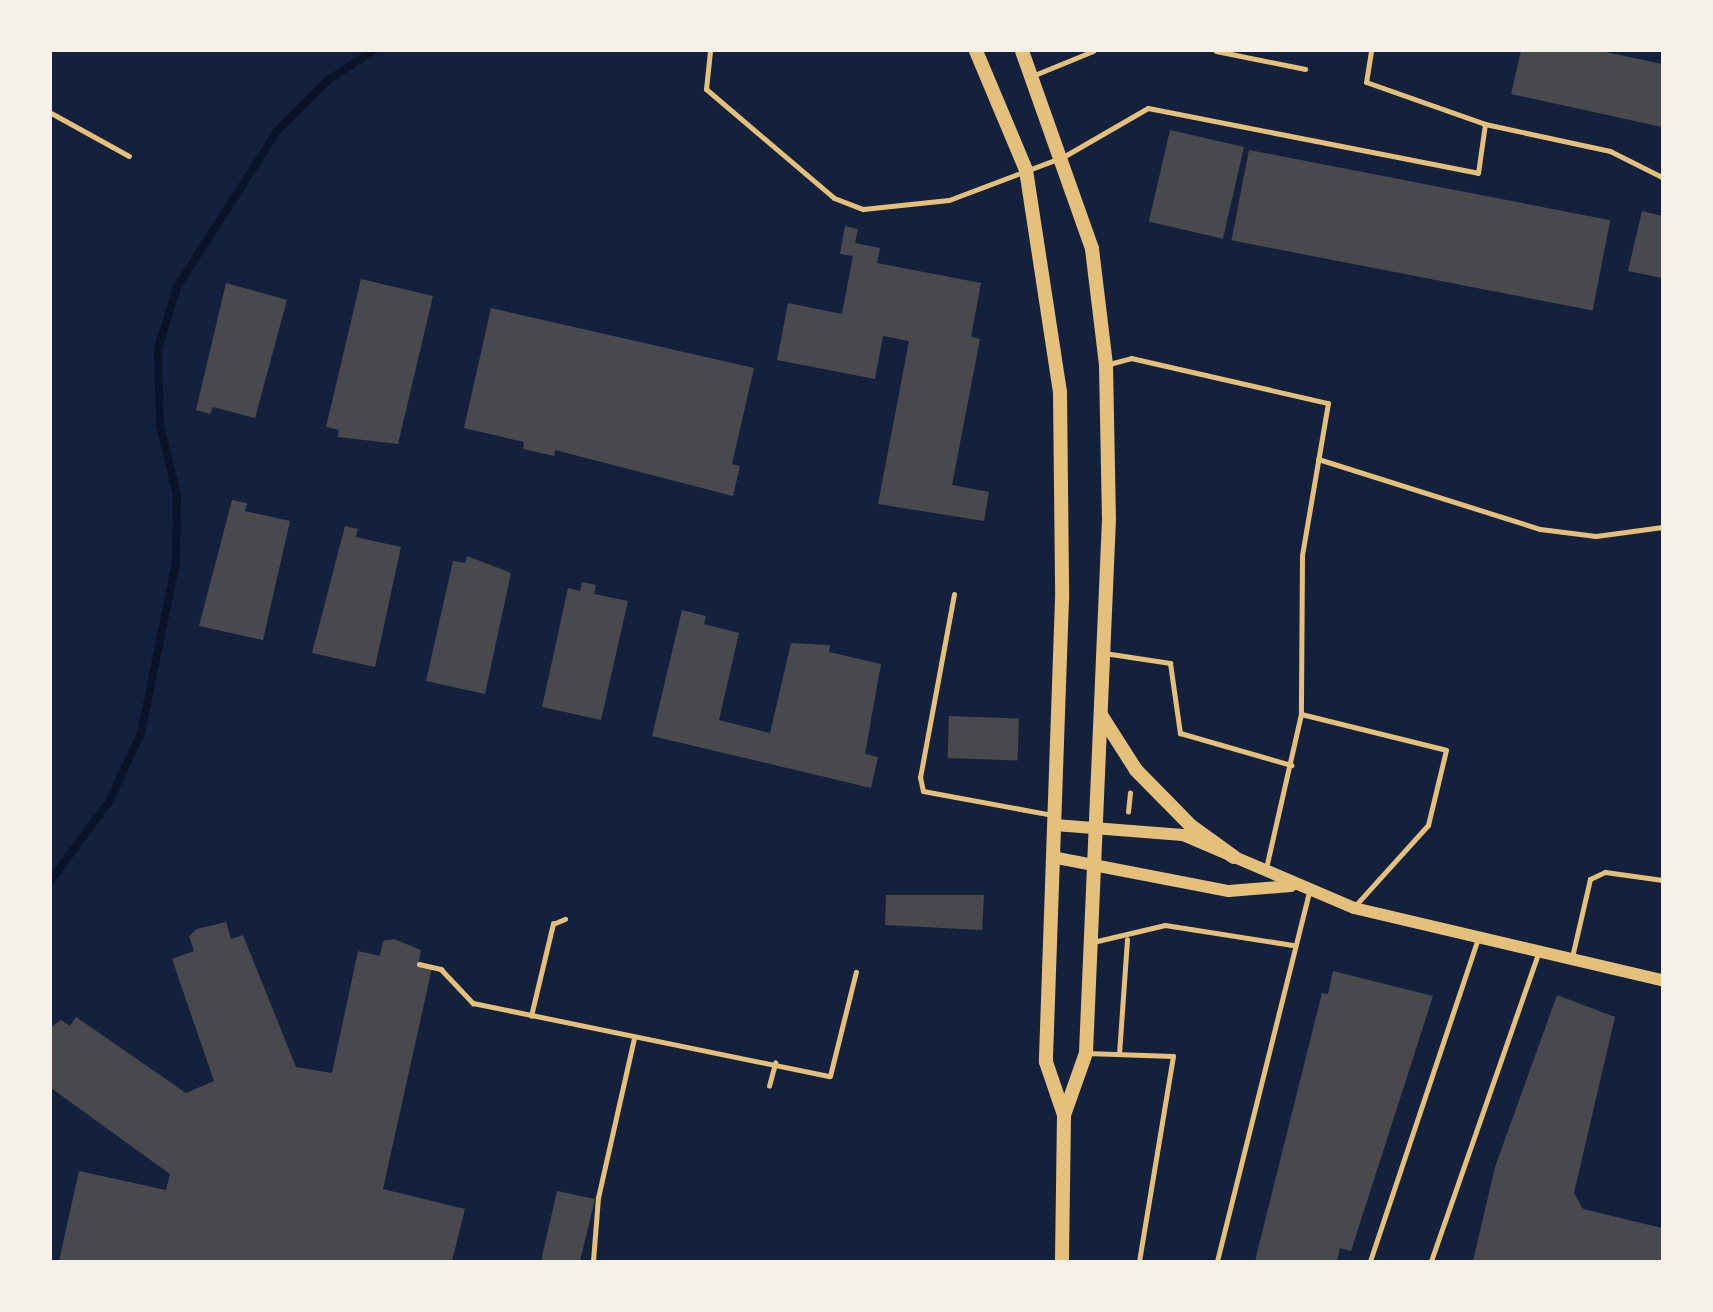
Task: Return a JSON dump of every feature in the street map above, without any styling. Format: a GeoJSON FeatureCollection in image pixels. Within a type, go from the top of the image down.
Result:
{"type":"FeatureCollection","features":[{"type":"Feature","properties":{"kind":"main road"},"geometry":{"type":"LineString","coordinates":[[976,51],[1026,170],[1060,391],[1062,599],[1046,1062],[1064,1115]]}},
{"type":"Feature","properties":{"kind":"main road"},"geometry":{"type":"LineString","coordinates":[[1022,51],[1063,157],[1093,249],[1106,365],[1104,653],[1097,832],[1086,1053],[1064,1115],[1062,1261]]}},
{"type":"Feature","properties":{"kind":"main road"},"geometry":{"type":"LineString","coordinates":[[1101,715],[1136,770],[1191,827],[1234,857]]}},
{"type":"Feature","properties":{"kind":"street"},"geometry":{"type":"LineString","coordinates":[[1055,820],[1097,832],[1139,828],[1182,835],[1266,868],[1291,886]]}},
{"type":"Feature","properties":{"kind":"street"},"geometry":{"type":"LineString","coordinates":[[1052,857],[1229,891],[1291,886],[1353,908],[1662,980]]}},
{"type":"Feature","properties":{"kind":"lane"},"geometry":{"type":"LineString","coordinates":[[710,51],[706,89],[834,198],[863,209],[950,200],[1063,157],[1148,108],[1478,173],[1485,124]]}},
{"type":"Feature","properties":{"kind":"lane"},"geometry":{"type":"LineString","coordinates":[[1032,76],[1093,51]]}},
{"type":"Feature","properties":{"kind":"lane"},"geometry":{"type":"LineString","coordinates":[[1216,51],[1305,69]]}},
{"type":"Feature","properties":{"kind":"lane"},"geometry":{"type":"LineString","coordinates":[[1371,51],[1366,82],[1485,124],[1610,152],[1662,177]]}},
{"type":"Feature","properties":{"kind":"lane"},"geometry":{"type":"LineString","coordinates":[[51,113],[130,156]]}},
{"type":"Feature","properties":{"kind":"lane"},"geometry":{"type":"LineString","coordinates":[[1106,365],[1131,358],[1328,404],[1302,555],[1301,714],[1266,868]]}},
{"type":"Feature","properties":{"kind":"lane"},"geometry":{"type":"LineString","coordinates":[[1318,459],[1540,529],[1596,536],[1662,527]]}},
{"type":"Feature","properties":{"kind":"lane"},"geometry":{"type":"LineString","coordinates":[[954,594],[920,777],[923,791],[1055,820]]}},
{"type":"Feature","properties":{"kind":"lane"},"geometry":{"type":"LineString","coordinates":[[1104,653],[1170,663],[1181,733],[1291,765]]}},
{"type":"Feature","properties":{"kind":"lane"},"geometry":{"type":"LineString","coordinates":[[1301,714],[1446,750],[1428,825],[1353,908]]}},
{"type":"Feature","properties":{"kind":"lane"},"geometry":{"type":"LineString","coordinates":[[1571,960],[1590,879],[1605,872],[1662,880]]}},
{"type":"Feature","properties":{"kind":"lane"},"geometry":{"type":"LineString","coordinates":[[1217,1261],[1292,945],[1309,891]]}},
{"type":"Feature","properties":{"kind":"lane"},"geometry":{"type":"LineString","coordinates":[[1091,942],[1127,939],[1166,925],[1292,945]]}},
{"type":"Feature","properties":{"kind":"lane"},"geometry":{"type":"LineString","coordinates":[[1119,1054],[1127,939]]}},
{"type":"Feature","properties":{"kind":"lane"},"geometry":{"type":"LineString","coordinates":[[1370,1261],[1478,939]]}},
{"type":"Feature","properties":{"kind":"lane"},"geometry":{"type":"LineString","coordinates":[[1431,1261],[1538,953]]}},
{"type":"Feature","properties":{"kind":"lane"},"geometry":{"type":"LineString","coordinates":[[1086,1053],[1173,1056],[1139,1261]]}},
{"type":"Feature","properties":{"kind":"path"},"geometry":{"type":"LineString","coordinates":[[531,1016],[553,924],[565,919]]}},
{"type":"Feature","properties":{"kind":"path"},"geometry":{"type":"LineString","coordinates":[[419,964],[441,969],[473,1003],[634,1038],[677,1038],[830,1076],[856,972]]}},
{"type":"Feature","properties":{"kind":"path"},"geometry":{"type":"LineString","coordinates":[[593,1261],[598,1198],[634,1038]]}},
{"type":"Feature","properties":{"kind":"path"},"geometry":{"type":"LineString","coordinates":[[769,1086],[775,1063]]}},
{"type":"Feature","properties":{"kind":"building"},"geometry":{"type":"Polygon","coordinates":[[[1521,51],[1601,51],[1662,64],[1662,127],[1511,94],[1521,51]]]}},
{"type":"Feature","properties":{"kind":"building"},"geometry":{"type":"Polygon","coordinates":[[[1170,130],[1244,147],[1223,239],[1149,222],[1170,130]]]}},
{"type":"Feature","properties":{"kind":"building"},"geometry":{"type":"Polygon","coordinates":[[[1249,150],[1610,220],[1593,311],[1231,240],[1249,150]]]}},
{"type":"Feature","properties":{"kind":"building"},"geometry":{"type":"Polygon","coordinates":[[[1642,211],[1662,216],[1662,278],[1628,271],[1642,211]]]}},
{"type":"Feature","properties":{"kind":"building"},"geometry":{"type":"Polygon","coordinates":[[[845,226],[858,229],[855,243],[880,248],[877,263],[981,283],[971,337],[980,339],[952,485],[989,492],[984,521],[878,504],[909,341],[883,336],[875,379],[777,360],[788,303],[842,314],[853,256],[840,254],[845,226]]]}},
{"type":"Feature","properties":{"kind":"building"},"geometry":{"type":"Polygon","coordinates":[[[361,279],[433,296],[398,444],[338,437],[339,430],[326,427],[361,279]]]}},
{"type":"Feature","properties":{"kind":"building"},"geometry":{"type":"Polygon","coordinates":[[[226,283],[287,300],[255,418],[213,407],[210,414],[196,410],[226,283]]]}},
{"type":"Feature","properties":{"kind":"building"},"geometry":{"type":"Polygon","coordinates":[[[491,308],[754,368],[732,464],[740,466],[733,496],[555,450],[554,456],[523,449],[524,442],[464,428],[491,308]]]}},
{"type":"Feature","properties":{"kind":"building"},"geometry":{"type":"Polygon","coordinates":[[[232,500],[247,503],[245,511],[290,521],[263,640],[199,626],[232,500]]]}},
{"type":"Feature","properties":{"kind":"building"},"geometry":{"type":"Polygon","coordinates":[[[345,526],[358,529],[356,537],[401,547],[375,667],[312,653],[345,526]]]}},
{"type":"Feature","properties":{"kind":"building"},"geometry":{"type":"Polygon","coordinates":[[[467,556],[511,573],[485,694],[426,681],[453,561],[465,563],[467,556]]]}},
{"type":"Feature","properties":{"kind":"building"},"geometry":{"type":"Polygon","coordinates":[[[582,582],[596,585],[594,594],[628,601],[601,720],[542,707],[568,588],[580,591],[582,582]]]}},
{"type":"Feature","properties":{"kind":"building"},"geometry":{"type":"Polygon","coordinates":[[[682,610],[706,616],[704,624],[739,633],[719,720],[770,733],[791,643],[830,645],[829,652],[881,664],[865,754],[878,757],[871,788],[652,736],[682,610]]]}},
{"type":"Feature","properties":{"kind":"building"},"geometry":{"type":"Polygon","coordinates":[[[949,716],[1019,718],[1017,760],[948,758],[949,716]]]}},
{"type":"Feature","properties":{"kind":"building"},"geometry":{"type":"Polygon","coordinates":[[[886,895],[984,895],[982,930],[885,925],[886,895]]]}},
{"type":"Feature","properties":{"kind":"building"},"geometry":{"type":"Polygon","coordinates":[[[226,922],[231,939],[243,935],[296,1067],[332,1073],[358,951],[380,956],[383,941],[394,939],[421,950],[418,965],[432,968],[383,1189],[465,1209],[452,1261],[59,1261],[79,1171],[166,1190],[170,1174],[51,1088],[51,1027],[61,1020],[70,1026],[76,1017],[186,1093],[214,1081],[172,959],[194,951],[189,936],[197,929],[226,922]]]}},
{"type":"Feature","properties":{"kind":"building"},"geometry":{"type":"Polygon","coordinates":[[[1333,971],[1433,996],[1351,1251],[1340,1248],[1337,1261],[1255,1261],[1322,993],[1328,994],[1333,971]]]}},
{"type":"Feature","properties":{"kind":"building"},"geometry":{"type":"Polygon","coordinates":[[[1557,995],[1615,1017],[1574,1193],[1583,1209],[1662,1228],[1662,1261],[1473,1261],[1495,1167],[1557,995]]]}},
{"type":"Feature","properties":{"kind":"building"},"geometry":{"type":"Polygon","coordinates":[[[557,1191],[595,1199],[580,1261],[541,1261],[557,1191]]]}},
{"type":"Feature","properties":{"kind":"waterway"},"geometry":{"type":"LineString","coordinates":[[51,880],[109,802],[141,733],[176,563],[177,495],[160,425],[158,349],[177,287],[277,131],[328,80],[373,51]]}}]}
